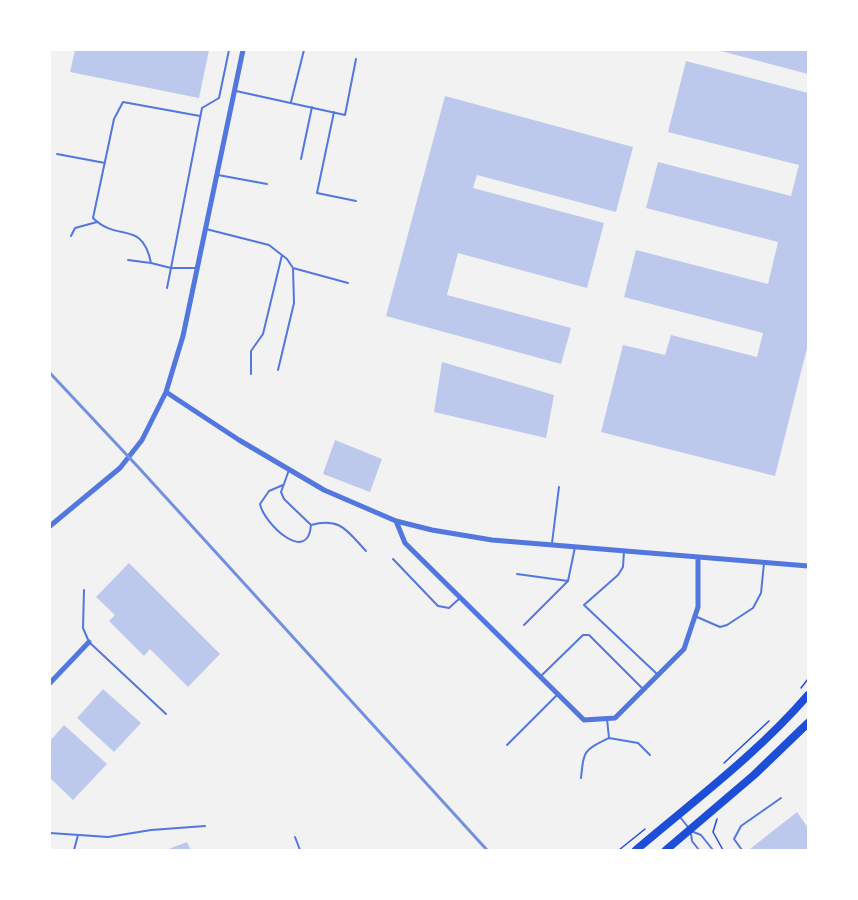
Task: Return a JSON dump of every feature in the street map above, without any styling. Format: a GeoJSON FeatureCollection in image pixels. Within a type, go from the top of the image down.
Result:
{"type":"FeatureCollection","features":[{"type":"Feature","properties":{"kind":"highway"},"geometry":{"type":"LineString","coordinates":[[636,850],[744,760],[788,719],[808,695]]}},
{"type":"Feature","properties":{"kind":"highway"},"geometry":{"type":"LineString","coordinates":[[666,850],[691,831],[794,739],[808,723]]}},
{"type":"Feature","properties":{"kind":"street"},"geometry":{"type":"LineString","coordinates":[[50,526],[120,468],[142,440],[166,392],[183,336],[243,50]]}},
{"type":"Feature","properties":{"kind":"street"},"geometry":{"type":"LineString","coordinates":[[166,392],[239,440],[324,490],[396,521],[432,530],[492,540],[808,566]]}},
{"type":"Feature","properties":{"kind":"street"},"geometry":{"type":"LineString","coordinates":[[396,521],[405,543],[584,720],[615,718],[684,649],[698,607],[698,557]]}},
{"type":"Feature","properties":{"kind":"street"},"geometry":{"type":"LineString","coordinates":[[50,683],[89,642]]}},
{"type":"Feature","properties":{"kind":"lane"},"geometry":{"type":"LineString","coordinates":[[167,288],[202,108],[219,98],[229,50]]}},
{"type":"Feature","properties":{"kind":"lane"},"geometry":{"type":"LineString","coordinates":[[291,103],[304,50]]}},
{"type":"Feature","properties":{"kind":"lane"},"geometry":{"type":"LineString","coordinates":[[234,90],[345,115],[356,59]]}},
{"type":"Feature","properties":{"kind":"lane"},"geometry":{"type":"LineString","coordinates":[[151,263],[148,247],[141,238],[101,226],[93,218],[114,119],[123,102],[200,116]]}},
{"type":"Feature","properties":{"kind":"lane"},"geometry":{"type":"LineString","coordinates":[[301,159],[312,107]]}},
{"type":"Feature","properties":{"kind":"lane"},"geometry":{"type":"LineString","coordinates":[[334,112],[317,193],[356,201]]}},
{"type":"Feature","properties":{"kind":"lane"},"geometry":{"type":"LineString","coordinates":[[57,154],[105,163]]}},
{"type":"Feature","properties":{"kind":"lane"},"geometry":{"type":"LineString","coordinates":[[218,175],[267,184]]}},
{"type":"Feature","properties":{"kind":"lane"},"geometry":{"type":"LineString","coordinates":[[71,236],[75,228],[97,222]]}},
{"type":"Feature","properties":{"kind":"lane"},"geometry":{"type":"LineString","coordinates":[[206,229],[269,245],[293,268],[348,283]]}},
{"type":"Feature","properties":{"kind":"lane"},"geometry":{"type":"LineString","coordinates":[[251,374],[251,351],[263,334],[282,255]]}},
{"type":"Feature","properties":{"kind":"lane"},"geometry":{"type":"LineString","coordinates":[[128,260],[171,268],[197,268]]}},
{"type":"Feature","properties":{"kind":"lane"},"geometry":{"type":"LineString","coordinates":[[278,370],[294,303],[293,268]]}},
{"type":"Feature","properties":{"kind":"lane"},"geometry":{"type":"LineString","coordinates":[[289,470],[281,492],[284,499],[311,525]]}},
{"type":"Feature","properties":{"kind":"lane"},"geometry":{"type":"LineString","coordinates":[[283,485],[269,491],[260,504],[262,512],[281,534],[294,542],[300,542],[308,537],[311,525]]}},
{"type":"Feature","properties":{"kind":"lane"},"geometry":{"type":"LineString","coordinates":[[552,545],[559,486]]}},
{"type":"Feature","properties":{"kind":"lane"},"geometry":{"type":"LineString","coordinates":[[311,525],[325,522],[336,523],[344,527],[366,551]]}},
{"type":"Feature","properties":{"kind":"lane"},"geometry":{"type":"LineString","coordinates":[[524,625],[568,581],[575,547]]}},
{"type":"Feature","properties":{"kind":"lane"},"geometry":{"type":"LineString","coordinates":[[624,551],[623,567],[618,576],[584,605],[658,675]]}},
{"type":"Feature","properties":{"kind":"lane"},"geometry":{"type":"LineString","coordinates":[[393,559],[438,606],[449,608],[460,598]]}},
{"type":"Feature","properties":{"kind":"lane"},"geometry":{"type":"LineString","coordinates":[[695,616],[720,627],[753,608],[761,593],[764,562]]}},
{"type":"Feature","properties":{"kind":"lane"},"geometry":{"type":"LineString","coordinates":[[518,574],[568,581]]}},
{"type":"Feature","properties":{"kind":"lane"},"geometry":{"type":"LineString","coordinates":[[84,590],[83,628],[89,642],[166,714]]}},
{"type":"Feature","properties":{"kind":"lane"},"geometry":{"type":"LineString","coordinates":[[540,677],[583,635],[589,634],[644,690]]}},
{"type":"Feature","properties":{"kind":"lane"},"geometry":{"type":"LineString","coordinates":[[507,745],[558,694]]}},
{"type":"Feature","properties":{"kind":"lane"},"geometry":{"type":"LineString","coordinates":[[607,718],[609,738]]}},
{"type":"Feature","properties":{"kind":"lane"},"geometry":{"type":"LineString","coordinates":[[581,778],[583,755],[589,748],[609,738],[638,743],[650,755]]}},
{"type":"Feature","properties":{"kind":"lane"},"geometry":{"type":"LineString","coordinates":[[742,850],[734,839],[741,826],[781,798]]}},
{"type":"Feature","properties":{"kind":"lane"},"geometry":{"type":"LineString","coordinates":[[678,815],[691,831],[701,835],[713,850]]}},
{"type":"Feature","properties":{"kind":"lane"},"geometry":{"type":"LineString","coordinates":[[50,834],[108,837],[151,830],[205,826]]}},
{"type":"Feature","properties":{"kind":"lane"},"geometry":{"type":"LineString","coordinates":[[691,831],[692,841],[699,850]]}},
{"type":"Feature","properties":{"kind":"lane"},"geometry":{"type":"LineString","coordinates":[[74,850],[78,835]]}},
{"type":"Feature","properties":{"kind":"lane"},"geometry":{"type":"LineString","coordinates":[[295,837],[300,850]]}},
{"type":"Feature","properties":{"kind":"building"},"geometry":{"type":"Polygon","coordinates":[[[75,50],[209,50],[199,98],[70,72],[75,50]]]}},
{"type":"Feature","properties":{"kind":"building"},"geometry":{"type":"Polygon","coordinates":[[[717,50],[808,50],[808,74],[717,50]]]}},
{"type":"Feature","properties":{"kind":"building"},"geometry":{"type":"Polygon","coordinates":[[[686,61],[808,93],[808,344],[775,476],[601,432],[623,345],[665,355],[671,335],[757,357],[763,333],[624,297],[636,250],[768,284],[778,242],[646,208],[658,162],[791,196],[799,165],[668,132],[686,61]]]}},
{"type":"Feature","properties":{"kind":"building"},"geometry":{"type":"Polygon","coordinates":[[[445,96],[633,147],[616,212],[477,175],[473,188],[604,223],[587,288],[458,253],[447,295],[571,328],[561,364],[386,316],[445,96]]]}},
{"type":"Feature","properties":{"kind":"building"},"geometry":{"type":"Polygon","coordinates":[[[442,362],[554,395],[546,438],[434,412],[442,362]]]}},
{"type":"Feature","properties":{"kind":"building"},"geometry":{"type":"Polygon","coordinates":[[[335,440],[382,459],[370,492],[323,474],[335,440]]]}},
{"type":"Feature","properties":{"kind":"building"},"geometry":{"type":"Polygon","coordinates":[[[129,563],[220,654],[188,687],[150,649],[144,656],[109,621],[115,615],[96,597],[129,563]]]}},
{"type":"Feature","properties":{"kind":"building"},"geometry":{"type":"Polygon","coordinates":[[[103,689],[141,723],[114,752],[77,718],[103,689]]]}},
{"type":"Feature","properties":{"kind":"building"},"geometry":{"type":"Polygon","coordinates":[[[64,725],[107,764],[73,800],[50,778],[50,741],[64,725]]]}},
{"type":"Feature","properties":{"kind":"building"},"geometry":{"type":"Polygon","coordinates":[[[797,812],[808,828],[808,850],[750,849],[797,812]]]}},
{"type":"Feature","properties":{"kind":"building"},"geometry":{"type":"Polygon","coordinates":[[[187,842],[191,850],[166,850],[187,842]]]}},
{"type":"Feature","properties":{"kind":"railway"},"geometry":{"type":"LineString","coordinates":[[50,373],[487,850]]}}]}
